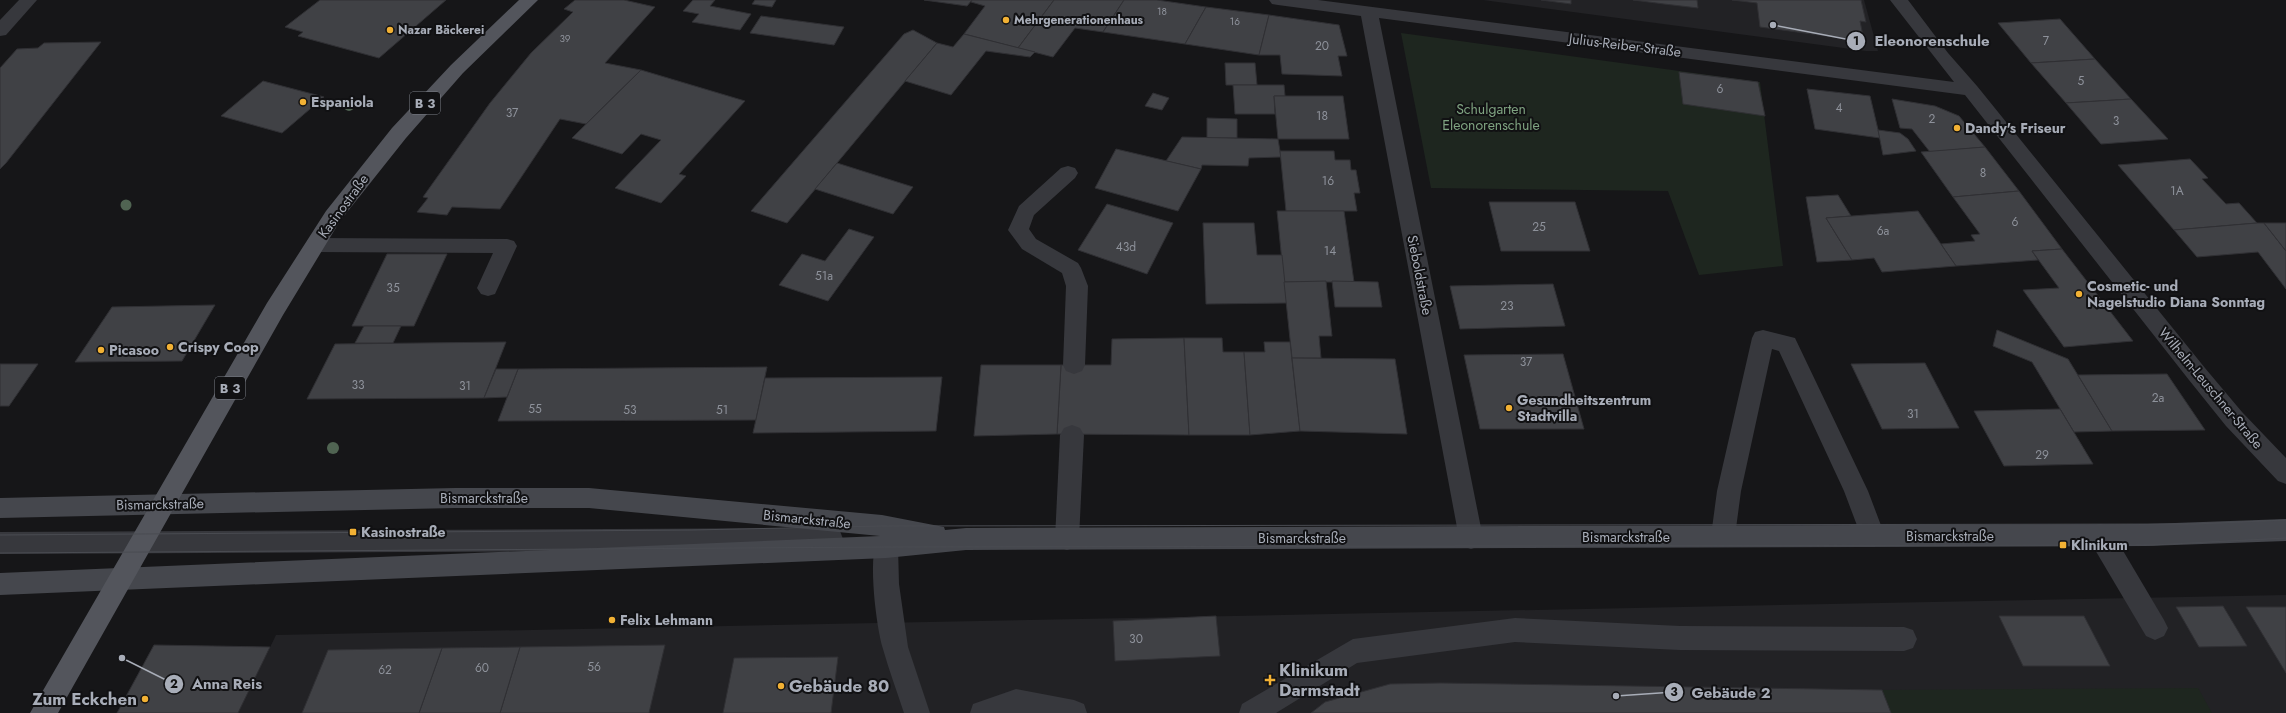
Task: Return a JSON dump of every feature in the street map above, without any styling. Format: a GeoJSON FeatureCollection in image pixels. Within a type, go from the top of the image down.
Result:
{"type":"FeatureCollection","features":[{"type":"Feature","properties":{"kind":"main road","name":"Kasinostraße"},"geometry":{"type":"LineString","coordinates":[[43,713],[275,309],[333,216],[398,133],[456,68],[529,0]]}},
{"type":"Feature","properties":{"kind":"main road","name":"Bismarckstraße"},"geometry":{"type":"LineString","coordinates":[[0,508],[447,498],[589,498],[882,526],[966,539]]}},
{"type":"Feature","properties":{"kind":"main road","name":"Bismarckstraße"},"geometry":{"type":"LineString","coordinates":[[0,584],[886,547],[966,539],[2100,535],[2286,530]]}},
{"type":"Feature","properties":{"kind":"street"},"geometry":{"type":"LineString","coordinates":[[0,31],[28,0]]}},
{"type":"Feature","properties":{"kind":"street","name":"Julius-Reiber-Straße"},"geometry":{"type":"LineString","coordinates":[[1278,0],[1971,90]]}},
{"type":"Feature","properties":{"kind":"street","name":"Wilhelm-Leuschner-Straße"},"geometry":{"type":"LineString","coordinates":[[1899,0],[1942,57],[1971,90],[2197,374],[2234,419],[2286,474]]}},
{"type":"Feature","properties":{"kind":"street","name":"Sieboldstraße"},"geometry":{"type":"LineString","coordinates":[[1369,12],[1471,538]]}},
{"type":"Feature","properties":{"kind":"street"},"geometry":{"type":"LineString","coordinates":[[1068,173],[1026,211],[1018,230],[1029,244],[1071,268],[1077,286],[1074,365]]}},
{"type":"Feature","properties":{"kind":"street"},"geometry":{"type":"LineString","coordinates":[[314,245],[507,246],[488,288]]}},
{"type":"Feature","properties":{"kind":"street"},"geometry":{"type":"LineString","coordinates":[[1723,536],[1729,491],[1763,338],[1787,344],[1856,491],[1873,536]]}},
{"type":"Feature","properties":{"kind":"street"},"geometry":{"type":"LineString","coordinates":[[1068,539],[1072,435]]}},
{"type":"Feature","properties":{"kind":"street"},"geometry":{"type":"LineString","coordinates":[[2100,535],[2155,628]]}},
{"type":"Feature","properties":{"kind":"street","name":"Bismarckstraße"},"geometry":{"type":"LineString","coordinates":[[0,543],[966,539]]}},
{"type":"Feature","properties":{"kind":"street"},"geometry":{"type":"LineString","coordinates":[[886,547],[886,584],[895,647],[917,713]]}},
{"type":"Feature","properties":{"kind":"street"},"geometry":{"type":"LineString","coordinates":[[1252,713],[1354,651],[1515,630],[1680,638],[1904,639]]}},
{"type":"Feature","properties":{"kind":"street"},"geometry":{"type":"LineString","coordinates":[[983,713],[1016,702],[1074,713]]}},
{"type":"Feature","properties":{"kind":"shaded area"},"geometry":{"type":"Polygon","coordinates":[[[1483,0],[1864,0],[1878,51],[1866,51],[1483,0]]]}},
{"type":"Feature","properties":{"kind":"shaded area","name":"Klinikum Darmstadt"},"geometry":{"type":"Polygon","coordinates":[[[2286,595],[2286,713],[238,713],[276,635],[2286,595]]]}},
{"type":"Feature","properties":{"kind":"green space","name":"Schulgarten Eleonorenschule"},"geometry":{"type":"Polygon","coordinates":[[[1401,33],[1760,82],[1783,266],[1699,275],[1668,191],[1431,188],[1401,33]]]}},
{"type":"Feature","properties":{"kind":"green space"},"geometry":{"type":"Polygon","coordinates":[[[2198,688],[2212,713],[1891,713],[1882,690],[2198,688]]]}},
{"type":"Feature","properties":{"kind":"building"},"geometry":{"type":"Polygon","coordinates":[[[320,0],[446,0],[379,58],[298,36],[303,32],[285,27],[320,0]]]}},
{"type":"Feature","properties":{"kind":"building"},"geometry":{"type":"Polygon","coordinates":[[[575,0],[624,0],[655,7],[605,63],[641,70],[586,124],[560,119],[500,209],[452,207],[447,215],[417,212],[428,198],[423,197],[490,103],[531,53],[573,12],[564,9],[575,0]]]}},
{"type":"Feature","properties":{"kind":"building"},"geometry":{"type":"Polygon","coordinates":[[[693,0],[715,0],[710,6],[751,14],[740,30],[692,22],[699,14],[683,11],[693,0]]]}},
{"type":"Feature","properties":{"kind":"building"},"geometry":{"type":"Polygon","coordinates":[[[755,0],[776,0],[772,7],[752,4],[755,0]]]}},
{"type":"Feature","properties":{"kind":"building"},"geometry":{"type":"Polygon","coordinates":[[[924,0],[972,0],[967,6],[924,0]]]}},
{"type":"Feature","properties":{"kind":"building","name":"Mehrgenerationenhaus"},"geometry":{"type":"Polygon","coordinates":[[[972,0],[1054,0],[1018,48],[964,34],[985,6],[971,2],[972,0]]]}},
{"type":"Feature","properties":{"kind":"building"},"geometry":{"type":"Polygon","coordinates":[[[1054,0],[1124,0],[1103,32],[1075,28],[1053,57],[1018,48],[1054,0]]]}},
{"type":"Feature","properties":{"kind":"building"},"geometry":{"type":"Polygon","coordinates":[[[1124,0],[1157,0],[1206,7],[1185,44],[1103,32],[1124,0]]]}},
{"type":"Feature","properties":{"kind":"building"},"geometry":{"type":"Polygon","coordinates":[[[1541,0],[1571,0],[1571,4],[1541,0]]]}},
{"type":"Feature","properties":{"kind":"building"},"geometry":{"type":"Polygon","coordinates":[[[1633,0],[1697,0],[1698,8],[1664,4],[1633,0]]]}},
{"type":"Feature","properties":{"kind":"building"},"geometry":{"type":"Polygon","coordinates":[[[1732,0],[1861,0],[1866,22],[1860,21],[1864,41],[1760,27],[1757,3],[1732,0]]]}},
{"type":"Feature","properties":{"kind":"building"},"geometry":{"type":"Polygon","coordinates":[[[1206,7],[1269,15],[1259,55],[1185,44],[1206,7]]]}},
{"type":"Feature","properties":{"kind":"building"},"geometry":{"type":"Polygon","coordinates":[[[1269,15],[1339,25],[1347,56],[1338,56],[1342,76],[1282,74],[1280,55],[1259,55],[1269,15]]]}},
{"type":"Feature","properties":{"kind":"building"},"geometry":{"type":"Polygon","coordinates":[[[761,16],[844,27],[834,45],[750,33],[761,16]]]}},
{"type":"Feature","properties":{"kind":"building"},"geometry":{"type":"Polygon","coordinates":[[[2060,19],[2095,59],[2031,63],[1998,23],[2060,19]]]}},
{"type":"Feature","properties":{"kind":"building"},"geometry":{"type":"Polygon","coordinates":[[[913,30],[937,43],[787,223],[751,211],[904,34],[913,30]]]}},
{"type":"Feature","properties":{"kind":"building"},"geometry":{"type":"Polygon","coordinates":[[[964,34],[1035,52],[1030,57],[986,51],[951,95],[905,81],[937,43],[953,47],[964,34]]]}},
{"type":"Feature","properties":{"kind":"building"},"geometry":{"type":"Polygon","coordinates":[[[101,42],[0,169],[0,68],[17,49],[38,48],[44,43],[101,42]]]}},
{"type":"Feature","properties":{"kind":"building"},"geometry":{"type":"Polygon","coordinates":[[[2095,59],[2131,99],[2066,103],[2031,63],[2095,59]]]}},
{"type":"Feature","properties":{"kind":"building"},"geometry":{"type":"Polygon","coordinates":[[[1225,63],[1255,63],[1257,85],[1226,85],[1225,63]]]}},
{"type":"Feature","properties":{"kind":"building"},"geometry":{"type":"Polygon","coordinates":[[[641,70],[745,101],[679,174],[686,176],[661,203],[615,188],[661,140],[641,134],[622,154],[572,138],[641,70]]]}},
{"type":"Feature","properties":{"kind":"building"},"geometry":{"type":"Polygon","coordinates":[[[1679,72],[1758,82],[1765,116],[1683,104],[1679,72]]]}},
{"type":"Feature","properties":{"kind":"building"},"geometry":{"type":"Polygon","coordinates":[[[263,81],[324,97],[282,133],[221,116],[263,81]]]}},
{"type":"Feature","properties":{"kind":"building"},"geometry":{"type":"Polygon","coordinates":[[[1233,85],[1284,85],[1285,96],[1274,96],[1275,114],[1235,114],[1233,85]]]}},
{"type":"Feature","properties":{"kind":"building"},"geometry":{"type":"Polygon","coordinates":[[[1807,89],[1870,96],[1880,138],[1815,129],[1807,89]]]}},
{"type":"Feature","properties":{"kind":"building"},"geometry":{"type":"Polygon","coordinates":[[[1153,93],[1169,98],[1162,110],[1145,106],[1153,93]]]}},
{"type":"Feature","properties":{"kind":"building"},"geometry":{"type":"Polygon","coordinates":[[[1274,96],[1343,96],[1349,139],[1278,139],[1274,96]]]}},
{"type":"Feature","properties":{"kind":"building"},"geometry":{"type":"Polygon","coordinates":[[[1892,99],[1935,106],[1959,116],[1985,147],[1930,152],[1912,129],[1900,128],[1892,99]]]}},
{"type":"Feature","properties":{"kind":"building"},"geometry":{"type":"Polygon","coordinates":[[[2131,99],[2168,139],[2101,144],[2066,103],[2131,99]]]}},
{"type":"Feature","properties":{"kind":"building"},"geometry":{"type":"Polygon","coordinates":[[[1207,118],[1237,119],[1237,138],[1207,138],[1207,118]]]}},
{"type":"Feature","properties":{"kind":"building"},"geometry":{"type":"Polygon","coordinates":[[[1878,130],[1900,133],[1908,139],[1916,151],[1883,155],[1878,130]]]}},
{"type":"Feature","properties":{"kind":"building"},"geometry":{"type":"Polygon","coordinates":[[[1182,137],[1278,139],[1281,157],[1249,158],[1248,166],[1202,165],[1201,169],[1166,161],[1182,137]]]}},
{"type":"Feature","properties":{"kind":"building"},"geometry":{"type":"Polygon","coordinates":[[[1985,147],[2019,191],[1953,197],[1921,152],[1985,147]]]}},
{"type":"Feature","properties":{"kind":"building"},"geometry":{"type":"Polygon","coordinates":[[[1116,149],[1201,169],[1178,211],[1095,188],[1116,149]]]}},
{"type":"Feature","properties":{"kind":"building"},"geometry":{"type":"Polygon","coordinates":[[[1280,151],[1334,151],[1335,160],[1350,160],[1351,170],[1356,170],[1360,193],[1354,193],[1357,211],[1286,211],[1280,151]]]}},
{"type":"Feature","properties":{"kind":"building"},"geometry":{"type":"Polygon","coordinates":[[[2190,159],[2208,178],[2202,179],[2226,204],[2239,203],[2257,223],[2174,230],[2118,165],[2190,159]]]}},
{"type":"Feature","properties":{"kind":"building"},"geometry":{"type":"Polygon","coordinates":[[[837,163],[913,187],[893,214],[815,189],[837,163]]]}},
{"type":"Feature","properties":{"kind":"building"},"geometry":{"type":"Polygon","coordinates":[[[2019,191],[2062,249],[2032,251],[2038,260],[1956,266],[1941,244],[1975,241],[1971,235],[1980,234],[1953,197],[2019,191]]]}},
{"type":"Feature","properties":{"kind":"building"},"geometry":{"type":"Polygon","coordinates":[[[1838,195],[1851,216],[1826,218],[1852,260],[1817,262],[1806,197],[1838,195]]]}},
{"type":"Feature","properties":{"kind":"building"},"geometry":{"type":"Polygon","coordinates":[[[1489,202],[1575,202],[1590,251],[1501,251],[1489,202]]]}},
{"type":"Feature","properties":{"kind":"building"},"geometry":{"type":"Polygon","coordinates":[[[1107,204],[1173,223],[1147,274],[1078,250],[1107,204]]]}},
{"type":"Feature","properties":{"kind":"building"},"geometry":{"type":"Polygon","coordinates":[[[1277,211],[1344,211],[1354,282],[1284,282],[1277,211]]]}},
{"type":"Feature","properties":{"kind":"building"},"geometry":{"type":"Polygon","coordinates":[[[1918,211],[1956,266],[1882,272],[1874,258],[1852,260],[1826,218],[1918,211]]]}},
{"type":"Feature","properties":{"kind":"building"},"geometry":{"type":"Polygon","coordinates":[[[1203,223],[1254,223],[1257,255],[1282,255],[1287,303],[1206,304],[1203,223]]]}},
{"type":"Feature","properties":{"kind":"building"},"geometry":{"type":"Polygon","coordinates":[[[2264,223],[2286,251],[2286,289],[2258,252],[2197,257],[2174,230],[2264,223]]]}},
{"type":"Feature","properties":{"kind":"building"},"geometry":{"type":"Polygon","coordinates":[[[2264,223],[2286,223],[2286,251],[2264,223]]]}},
{"type":"Feature","properties":{"kind":"building"},"geometry":{"type":"Polygon","coordinates":[[[849,229],[874,237],[828,301],[779,285],[802,254],[825,261],[849,229]]]}},
{"type":"Feature","properties":{"kind":"building"},"geometry":{"type":"Polygon","coordinates":[[[2062,249],[2133,341],[2064,347],[2023,290],[2059,288],[2032,251],[2062,249]]]}},
{"type":"Feature","properties":{"kind":"building"},"geometry":{"type":"Polygon","coordinates":[[[387,254],[447,254],[414,326],[352,326],[387,254]]]}},
{"type":"Feature","properties":{"kind":"building"},"geometry":{"type":"Polygon","coordinates":[[[1326,281],[1332,336],[1319,336],[1321,358],[1292,358],[1284,282],[1326,281]]]}},
{"type":"Feature","properties":{"kind":"building"},"geometry":{"type":"Polygon","coordinates":[[[1332,281],[1378,282],[1382,307],[1335,307],[1332,281]]]}},
{"type":"Feature","properties":{"kind":"building"},"geometry":{"type":"Polygon","coordinates":[[[1553,284],[1565,326],[1460,329],[1450,286],[1553,284]]]}},
{"type":"Feature","properties":{"kind":"building"},"geometry":{"type":"Polygon","coordinates":[[[215,305],[182,361],[75,362],[112,307],[215,305]]]}},
{"type":"Feature","properties":{"kind":"building"},"geometry":{"type":"Polygon","coordinates":[[[364,326],[401,326],[393,343],[355,343],[364,326]]]}},
{"type":"Feature","properties":{"kind":"building"},"geometry":{"type":"Polygon","coordinates":[[[1997,330],[2068,359],[2112,431],[2074,432],[2032,362],[1993,346],[1997,330]]]}},
{"type":"Feature","properties":{"kind":"building"},"geometry":{"type":"Polygon","coordinates":[[[1184,338],[1189,435],[1057,434],[1061,365],[1111,365],[1112,339],[1184,338]]]}},
{"type":"Feature","properties":{"kind":"building"},"geometry":{"type":"Polygon","coordinates":[[[1184,338],[1222,338],[1223,352],[1244,352],[1250,435],[1189,435],[1184,338]]]}},
{"type":"Feature","properties":{"kind":"building"},"geometry":{"type":"Polygon","coordinates":[[[506,342],[484,398],[307,399],[335,344],[506,342]]]}},
{"type":"Feature","properties":{"kind":"building"},"geometry":{"type":"Polygon","coordinates":[[[1264,342],[1290,342],[1300,431],[1250,435],[1244,352],[1265,352],[1264,342]]]}},
{"type":"Feature","properties":{"kind":"building"},"geometry":{"type":"Polygon","coordinates":[[[1563,354],[1584,429],[1480,429],[1464,355],[1563,354]]]}},
{"type":"Feature","properties":{"kind":"building"},"geometry":{"type":"Polygon","coordinates":[[[1292,358],[1395,359],[1407,434],[1300,431],[1292,358]]]}},
{"type":"Feature","properties":{"kind":"building"},"geometry":{"type":"Polygon","coordinates":[[[1925,363],[1959,428],[1882,429],[1851,364],[1925,363]]]}},
{"type":"Feature","properties":{"kind":"building"},"geometry":{"type":"Polygon","coordinates":[[[0,364],[38,364],[9,406],[0,406],[0,364]]]}},
{"type":"Feature","properties":{"kind":"building"},"geometry":{"type":"Polygon","coordinates":[[[981,365],[1061,365],[1057,434],[974,436],[981,365]]]}},
{"type":"Feature","properties":{"kind":"building"},"geometry":{"type":"Polygon","coordinates":[[[767,367],[756,420],[498,421],[518,369],[767,367]]]}},
{"type":"Feature","properties":{"kind":"building"},"geometry":{"type":"Polygon","coordinates":[[[496,369],[518,369],[507,397],[484,398],[496,369]]]}},
{"type":"Feature","properties":{"kind":"building"},"geometry":{"type":"Polygon","coordinates":[[[2167,374],[2205,430],[2112,431],[2078,375],[2167,374]]]}},
{"type":"Feature","properties":{"kind":"building"},"geometry":{"type":"Polygon","coordinates":[[[942,377],[936,431],[753,433],[765,378],[942,377]]]}},
{"type":"Feature","properties":{"kind":"building"},"geometry":{"type":"Polygon","coordinates":[[[2060,409],[2093,464],[2004,466],[1974,411],[2060,409]]]}},
{"type":"Feature","properties":{"kind":"building"},"geometry":{"type":"Polygon","coordinates":[[[2223,606],[2247,646],[2199,647],[2176,607],[2223,606]]]}},
{"type":"Feature","properties":{"kind":"building"},"geometry":{"type":"Polygon","coordinates":[[[2246,607],[2286,607],[2286,673],[2246,607]]]}},
{"type":"Feature","properties":{"kind":"building"},"geometry":{"type":"Polygon","coordinates":[[[1216,616],[1220,656],[1115,661],[1113,621],[1216,616]]]}},
{"type":"Feature","properties":{"kind":"building"},"geometry":{"type":"Polygon","coordinates":[[[1999,616],[2084,616],[2110,666],[2023,666],[1999,616]]]}},
{"type":"Feature","properties":{"kind":"building"},"geometry":{"type":"Polygon","coordinates":[[[154,645],[270,647],[238,713],[117,713],[154,645]]]}},
{"type":"Feature","properties":{"kind":"building"},"geometry":{"type":"Polygon","coordinates":[[[665,645],[649,713],[500,713],[520,647],[665,645]]]}},
{"type":"Feature","properties":{"kind":"building"},"geometry":{"type":"Polygon","coordinates":[[[520,647],[500,713],[419,713],[442,648],[520,647]]]}},
{"type":"Feature","properties":{"kind":"building"},"geometry":{"type":"Polygon","coordinates":[[[442,648],[419,713],[302,713],[328,650],[442,648]]]}},
{"type":"Feature","properties":{"kind":"building","name":"Gebäude 80"},"geometry":{"type":"Polygon","coordinates":[[[838,657],[831,713],[723,713],[734,658],[838,657]]]}},
{"type":"Feature","properties":{"kind":"building"},"geometry":{"type":"Polygon","coordinates":[[[1441,683],[1882,690],[1891,713],[1311,713],[1325,702],[1390,684],[1441,683]]]}},
{"type":"Feature","properties":{"kind":"tram line"},"geometry":{"type":"LineString","coordinates":[[0,535],[692,530],[882,526],[2195,524],[2286,520]]}},
{"type":"Feature","properties":{"kind":"tram line"},"geometry":{"type":"LineString","coordinates":[[0,553],[886,547],[2153,545],[2286,538]]}},
{"type":"Feature","properties":{"kind":"place","name":"Mehrgenerationenhaus"},"geometry":{"type":"Point","coordinates":[1006,20]}},
{"type":"Feature","properties":{"kind":"place","name":"Eleonorenschule"},"geometry":{"type":"Point","coordinates":[1773,25]}},
{"type":"Feature","properties":{"kind":"place","name":"Nazar Bäckerei"},"geometry":{"type":"Point","coordinates":[390,30]}},
{"type":"Feature","properties":{"kind":"place","name":"Espaniola"},"geometry":{"type":"Point","coordinates":[303,102]}},
{"type":"Feature","properties":{"kind":"place","name":"Dandy's Friseur"},"geometry":{"type":"Point","coordinates":[1957,128]}},
{"type":"Feature","properties":{"kind":"place","name":"Cosmetic- und Nagelstudio Diana Sonntag"},"geometry":{"type":"Point","coordinates":[2079,294]}},
{"type":"Feature","properties":{"kind":"place","name":"Crispy Coop"},"geometry":{"type":"Point","coordinates":[170,347]}},
{"type":"Feature","properties":{"kind":"place","name":"Picasoo"},"geometry":{"type":"Point","coordinates":[101,350]}},
{"type":"Feature","properties":{"kind":"place","name":"Gesundheitszentrum Stadtvilla"},"geometry":{"type":"Point","coordinates":[1509,408]}},
{"type":"Feature","properties":{"kind":"place","name":"Kasinostraße"},"geometry":{"type":"Point","coordinates":[353,532]}},
{"type":"Feature","properties":{"kind":"place","name":"Klinikum"},"geometry":{"type":"Point","coordinates":[2063,545]}},
{"type":"Feature","properties":{"kind":"place","name":"Felix Lehmann"},"geometry":{"type":"Point","coordinates":[612,620]}},
{"type":"Feature","properties":{"kind":"place","name":"Anna Reis"},"geometry":{"type":"Point","coordinates":[122,658]}},
{"type":"Feature","properties":{"kind":"place","name":"Klinikum Darmstadt"},"geometry":{"type":"Point","coordinates":[1270,680]}},
{"type":"Feature","properties":{"kind":"place","name":"Gebäude 80"},"geometry":{"type":"Point","coordinates":[781,686]}},
{"type":"Feature","properties":{"kind":"place","name":"Gebäude 2"},"geometry":{"type":"Point","coordinates":[1616,696]}},
{"type":"Feature","properties":{"kind":"place","name":"Zum Eckchen"},"geometry":{"type":"Point","coordinates":[145,699]}}]}
